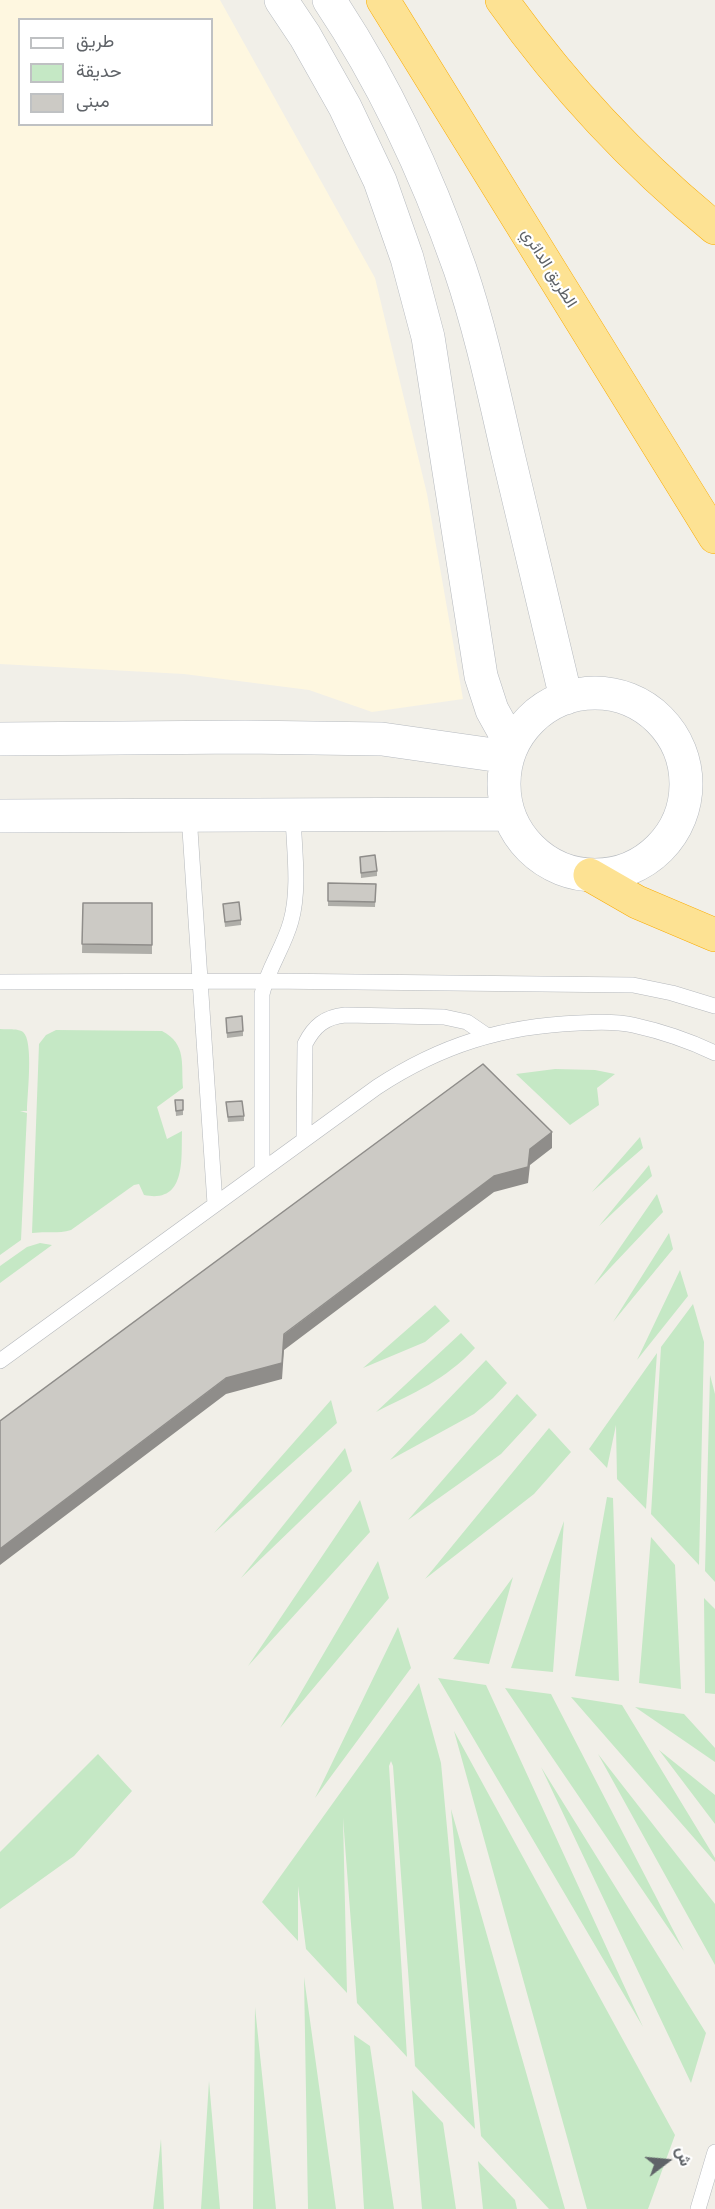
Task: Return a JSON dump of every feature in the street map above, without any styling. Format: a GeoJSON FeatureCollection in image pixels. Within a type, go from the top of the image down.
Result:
{"type":"FeatureCollection","features":[{"type":"Feature","properties":{"kind":"highway","name":"الطريق الدائري"},"geometry":{"type":"LineString","coordinates":[[382,0],[715,537]]}},
{"type":"Feature","properties":{"kind":"highway"},"geometry":{"type":"LineString","coordinates":[[502,0],[584,104],[641,164],[715,228]]}},
{"type":"Feature","properties":{"kind":"highway"},"geometry":{"type":"LineString","coordinates":[[590,875],[637,902],[715,935]]}},
{"type":"Feature","properties":{"kind":"street"},"geometry":{"type":"LineString","coordinates":[[281,0],[305,36],[345,107],[380,181],[407,258],[428,337],[481,676],[492,710],[510,752]]}},
{"type":"Feature","properties":{"kind":"street"},"geometry":{"type":"LineString","coordinates":[[329,0],[374,75],[407,138],[460,270],[480,338],[566,698]]}},
{"type":"Feature","properties":{"kind":"street"},"geometry":{"type":"LineString","coordinates":[[584,694],[601,694],[619,696],[635,703],[650,712],[663,725],[681,755],[686,790],[676,824],[667,840],[640,863],[607,875],[572,873],[540,857],[516,830],[509,814],[504,786],[510,752],[526,725],[544,709],[566,698],[584,694]]}},
{"type":"Feature","properties":{"kind":"street"},"geometry":{"type":"LineString","coordinates":[[0,739],[245,737],[382,739],[510,752]]}},
{"type":"Feature","properties":{"kind":"street"},"geometry":{"type":"LineString","coordinates":[[0,816],[509,814]]}},
{"type":"Feature","properties":{"kind":"lane"},"geometry":{"type":"LineString","coordinates":[[189,815],[215,1204]]}},
{"type":"Feature","properties":{"kind":"lane"},"geometry":{"type":"LineString","coordinates":[[262,1170],[261,1007],[265,981],[289,930],[294,909],[293,815]]}},
{"type":"Feature","properties":{"kind":"lane"},"geometry":{"type":"LineString","coordinates":[[0,982],[265,981],[633,985],[672,993],[715,1006]]}},
{"type":"Feature","properties":{"kind":"lane"},"geometry":{"type":"LineString","coordinates":[[304,1140],[305,1044],[311,1032],[332,1016],[444,1017],[467,1022],[486,1035]]}},
{"type":"Feature","properties":{"kind":"lane"},"geometry":{"type":"LineString","coordinates":[[0,1361],[403,1070],[458,1044],[486,1035],[522,1028],[595,1022],[631,1024],[715,1053]]}},
{"type":"Feature","properties":{"kind":"lane"},"geometry":{"type":"LineString","coordinates":[[698,2209],[715,2152]]}},
{"type":"Feature","properties":{"kind":"shaded area"},"geometry":{"type":"Polygon","coordinates":[[[0,0],[220,0],[375,278],[427,494],[463,699],[372,712],[309,690],[184,674],[0,664],[0,0]]]}},
{"type":"Feature","properties":{"kind":"green space"},"geometry":{"type":"Polygon","coordinates":[[[0,1029],[23,1032],[28,1046],[29,1069],[27,1111],[20,1111],[27,1113],[21,1240],[0,1255],[0,1029]]]}},
{"type":"Feature","properties":{"kind":"green space"},"geometry":{"type":"Polygon","coordinates":[[[56,1030],[162,1031],[176,1042],[181,1055],[183,1088],[157,1107],[167,1139],[182,1131],[181,1165],[175,1186],[168,1193],[158,1196],[144,1195],[139,1184],[134,1185],[71,1230],[32,1233],[39,1044],[46,1035],[56,1030]]]}},
{"type":"Feature","properties":{"kind":"green space"},"geometry":{"type":"Polygon","coordinates":[[[555,1069],[595,1070],[615,1074],[597,1088],[599,1105],[570,1125],[516,1074],[555,1069]]]}},
{"type":"Feature","properties":{"kind":"green space"},"geometry":{"type":"Polygon","coordinates":[[[640,1137],[643,1148],[592,1192],[640,1137]]]}},
{"type":"Feature","properties":{"kind":"green space"},"geometry":{"type":"Polygon","coordinates":[[[649,1165],[652,1176],[599,1226],[649,1165]]]}},
{"type":"Feature","properties":{"kind":"green space"},"geometry":{"type":"Polygon","coordinates":[[[657,1194],[663,1212],[594,1285],[657,1194]]]}},
{"type":"Feature","properties":{"kind":"green space"},"geometry":{"type":"Polygon","coordinates":[[[669,1233],[673,1249],[613,1322],[669,1233]]]}},
{"type":"Feature","properties":{"kind":"green space"},"geometry":{"type":"Polygon","coordinates":[[[40,1243],[52,1245],[0,1283],[0,1266],[27,1247],[40,1243]]]}},
{"type":"Feature","properties":{"kind":"green space"},"geometry":{"type":"Polygon","coordinates":[[[680,1270],[688,1296],[637,1360],[680,1270]]]}},
{"type":"Feature","properties":{"kind":"green space"},"geometry":{"type":"Polygon","coordinates":[[[693,1304],[704,1342],[699,1565],[651,1514],[661,1347],[693,1304]]]}},
{"type":"Feature","properties":{"kind":"green space"},"geometry":{"type":"Polygon","coordinates":[[[435,1305],[450,1321],[425,1342],[363,1368],[435,1305]]]}},
{"type":"Feature","properties":{"kind":"green space"},"geometry":{"type":"Polygon","coordinates":[[[461,1333],[475,1348],[452,1369],[428,1385],[376,1412],[461,1333]]]}},
{"type":"Feature","properties":{"kind":"green space"},"geometry":{"type":"Polygon","coordinates":[[[657,1353],[646,1509],[617,1479],[616,1425],[607,1468],[589,1449],[657,1353]]]}},
{"type":"Feature","properties":{"kind":"green space"},"geometry":{"type":"Polygon","coordinates":[[[486,1360],[507,1383],[493,1398],[474,1414],[390,1460],[486,1360]]]}},
{"type":"Feature","properties":{"kind":"green space"},"geometry":{"type":"Polygon","coordinates":[[[710,1375],[715,1394],[715,1582],[705,1571],[710,1375]]]}},
{"type":"Feature","properties":{"kind":"green space"},"geometry":{"type":"Polygon","coordinates":[[[517,1394],[537,1415],[501,1454],[408,1520],[517,1394]]]}},
{"type":"Feature","properties":{"kind":"green space"},"geometry":{"type":"Polygon","coordinates":[[[331,1400],[337,1423],[214,1533],[331,1400]]]}},
{"type":"Feature","properties":{"kind":"green space"},"geometry":{"type":"Polygon","coordinates":[[[549,1428],[571,1452],[534,1494],[425,1579],[549,1428]]]}},
{"type":"Feature","properties":{"kind":"green space"},"geometry":{"type":"Polygon","coordinates":[[[345,1448],[352,1471],[241,1578],[345,1448]]]}},
{"type":"Feature","properties":{"kind":"green space"},"geometry":{"type":"Polygon","coordinates":[[[607,1497],[613,1498],[619,1681],[575,1676],[607,1497]]]}},
{"type":"Feature","properties":{"kind":"green space"},"geometry":{"type":"Polygon","coordinates":[[[360,1500],[370,1532],[248,1666],[360,1500]]]}},
{"type":"Feature","properties":{"kind":"green space"},"geometry":{"type":"Polygon","coordinates":[[[564,1521],[553,1672],[511,1668],[564,1521]]]}},
{"type":"Feature","properties":{"kind":"green space"},"geometry":{"type":"Polygon","coordinates":[[[651,1537],[675,1565],[681,1689],[639,1683],[651,1537]]]}},
{"type":"Feature","properties":{"kind":"green space"},"geometry":{"type":"Polygon","coordinates":[[[378,1561],[389,1598],[280,1728],[378,1561]]]}},
{"type":"Feature","properties":{"kind":"green space"},"geometry":{"type":"Polygon","coordinates":[[[513,1577],[489,1664],[453,1659],[513,1577]]]}},
{"type":"Feature","properties":{"kind":"green space"},"geometry":{"type":"Polygon","coordinates":[[[704,1598],[715,1609],[715,1694],[705,1693],[704,1598]]]}},
{"type":"Feature","properties":{"kind":"green space"},"geometry":{"type":"Polygon","coordinates":[[[398,1627],[411,1668],[315,1798],[398,1627]]]}},
{"type":"Feature","properties":{"kind":"green space"},"geometry":{"type":"Polygon","coordinates":[[[438,1678],[486,1685],[643,2027],[438,1678]]]}},
{"type":"Feature","properties":{"kind":"green space"},"geometry":{"type":"Polygon","coordinates":[[[419,1683],[441,1763],[475,2129],[415,2066],[391,1761],[389,1766],[407,2057],[357,2003],[343,1818],[347,1993],[306,1949],[298,1886],[298,1941],[262,1902],[419,1683]]]}},
{"type":"Feature","properties":{"kind":"green space"},"geometry":{"type":"Polygon","coordinates":[[[505,1688],[551,1694],[684,1951],[505,1688]]]}},
{"type":"Feature","properties":{"kind":"green space"},"geometry":{"type":"Polygon","coordinates":[[[571,1697],[622,1705],[715,1858],[715,1862],[571,1697]]]}},
{"type":"Feature","properties":{"kind":"green space"},"geometry":{"type":"Polygon","coordinates":[[[635,1707],[684,1714],[715,1748],[715,1762],[635,1707]]]}},
{"type":"Feature","properties":{"kind":"green space"},"geometry":{"type":"Polygon","coordinates":[[[454,1731],[675,2135],[648,2209],[587,2209],[454,1731]]]}},
{"type":"Feature","properties":{"kind":"green space"},"geometry":{"type":"Polygon","coordinates":[[[659,1750],[715,1795],[715,1824],[659,1750]]]}},
{"type":"Feature","properties":{"kind":"green space"},"geometry":{"type":"Polygon","coordinates":[[[98,1754],[132,1791],[74,1856],[0,1909],[0,1852],[98,1754]]]}},
{"type":"Feature","properties":{"kind":"green space"},"geometry":{"type":"Polygon","coordinates":[[[598,1754],[715,1904],[715,1965],[598,1754]]]}},
{"type":"Feature","properties":{"kind":"green space"},"geometry":{"type":"Polygon","coordinates":[[[541,1767],[706,2033],[691,2083],[541,1767]]]}},
{"type":"Feature","properties":{"kind":"green space"},"geometry":{"type":"Polygon","coordinates":[[[451,1809],[565,2209],[549,2209],[481,2136],[451,1809]]]}},
{"type":"Feature","properties":{"kind":"green space"},"geometry":{"type":"Polygon","coordinates":[[[304,1977],[336,2209],[308,2209],[304,1977]]]}},
{"type":"Feature","properties":{"kind":"green space"},"geometry":{"type":"Polygon","coordinates":[[[255,2007],[276,2209],[253,2209],[255,2007]]]}},
{"type":"Feature","properties":{"kind":"green space"},"geometry":{"type":"Polygon","coordinates":[[[354,2035],[370,2046],[394,2209],[364,2209],[354,2035]]]}},
{"type":"Feature","properties":{"kind":"green space"},"geometry":{"type":"Polygon","coordinates":[[[209,2081],[220,2209],[201,2209],[209,2081]]]}},
{"type":"Feature","properties":{"kind":"green space"},"geometry":{"type":"Polygon","coordinates":[[[412,2090],[443,2123],[456,2209],[422,2209],[412,2090]]]}},
{"type":"Feature","properties":{"kind":"green space"},"geometry":{"type":"Polygon","coordinates":[[[161,2139],[164,2209],[153,2209],[161,2139]]]}},
{"type":"Feature","properties":{"kind":"green space"},"geometry":{"type":"Polygon","coordinates":[[[478,2161],[515,2200],[517,2209],[483,2209],[478,2161]]]}},
{"type":"Feature","properties":{"kind":"building"},"geometry":{"type":"Polygon","coordinates":[[[375,855],[377,871],[361,873],[360,857],[375,855]]]}},
{"type":"Feature","properties":{"kind":"building"},"geometry":{"type":"Polygon","coordinates":[[[328,883],[376,884],[375,902],[328,901],[328,883]]]}},
{"type":"Feature","properties":{"kind":"building"},"geometry":{"type":"Polygon","coordinates":[[[239,902],[241,920],[225,922],[223,904],[239,902]]]}},
{"type":"Feature","properties":{"kind":"building"},"geometry":{"type":"Polygon","coordinates":[[[83,903],[152,903],[152,945],[82,944],[83,903]]]}},
{"type":"Feature","properties":{"kind":"building"},"geometry":{"type":"Polygon","coordinates":[[[242,1016],[243,1031],[227,1033],[226,1018],[242,1016]]]}},
{"type":"Feature","properties":{"kind":"building"},"geometry":{"type":"Polygon","coordinates":[[[483,1064],[552,1132],[530,1149],[528,1167],[494,1176],[284,1334],[282,1363],[226,1378],[0,1549],[0,1421],[483,1064]]]}},
{"type":"Feature","properties":{"kind":"building"},"geometry":{"type":"Polygon","coordinates":[[[175,1100],[183,1100],[183,1110],[176,1111],[175,1100]]]}},
{"type":"Feature","properties":{"kind":"building"},"geometry":{"type":"Polygon","coordinates":[[[242,1101],[244,1116],[228,1117],[226,1102],[242,1101]]]}}]}
